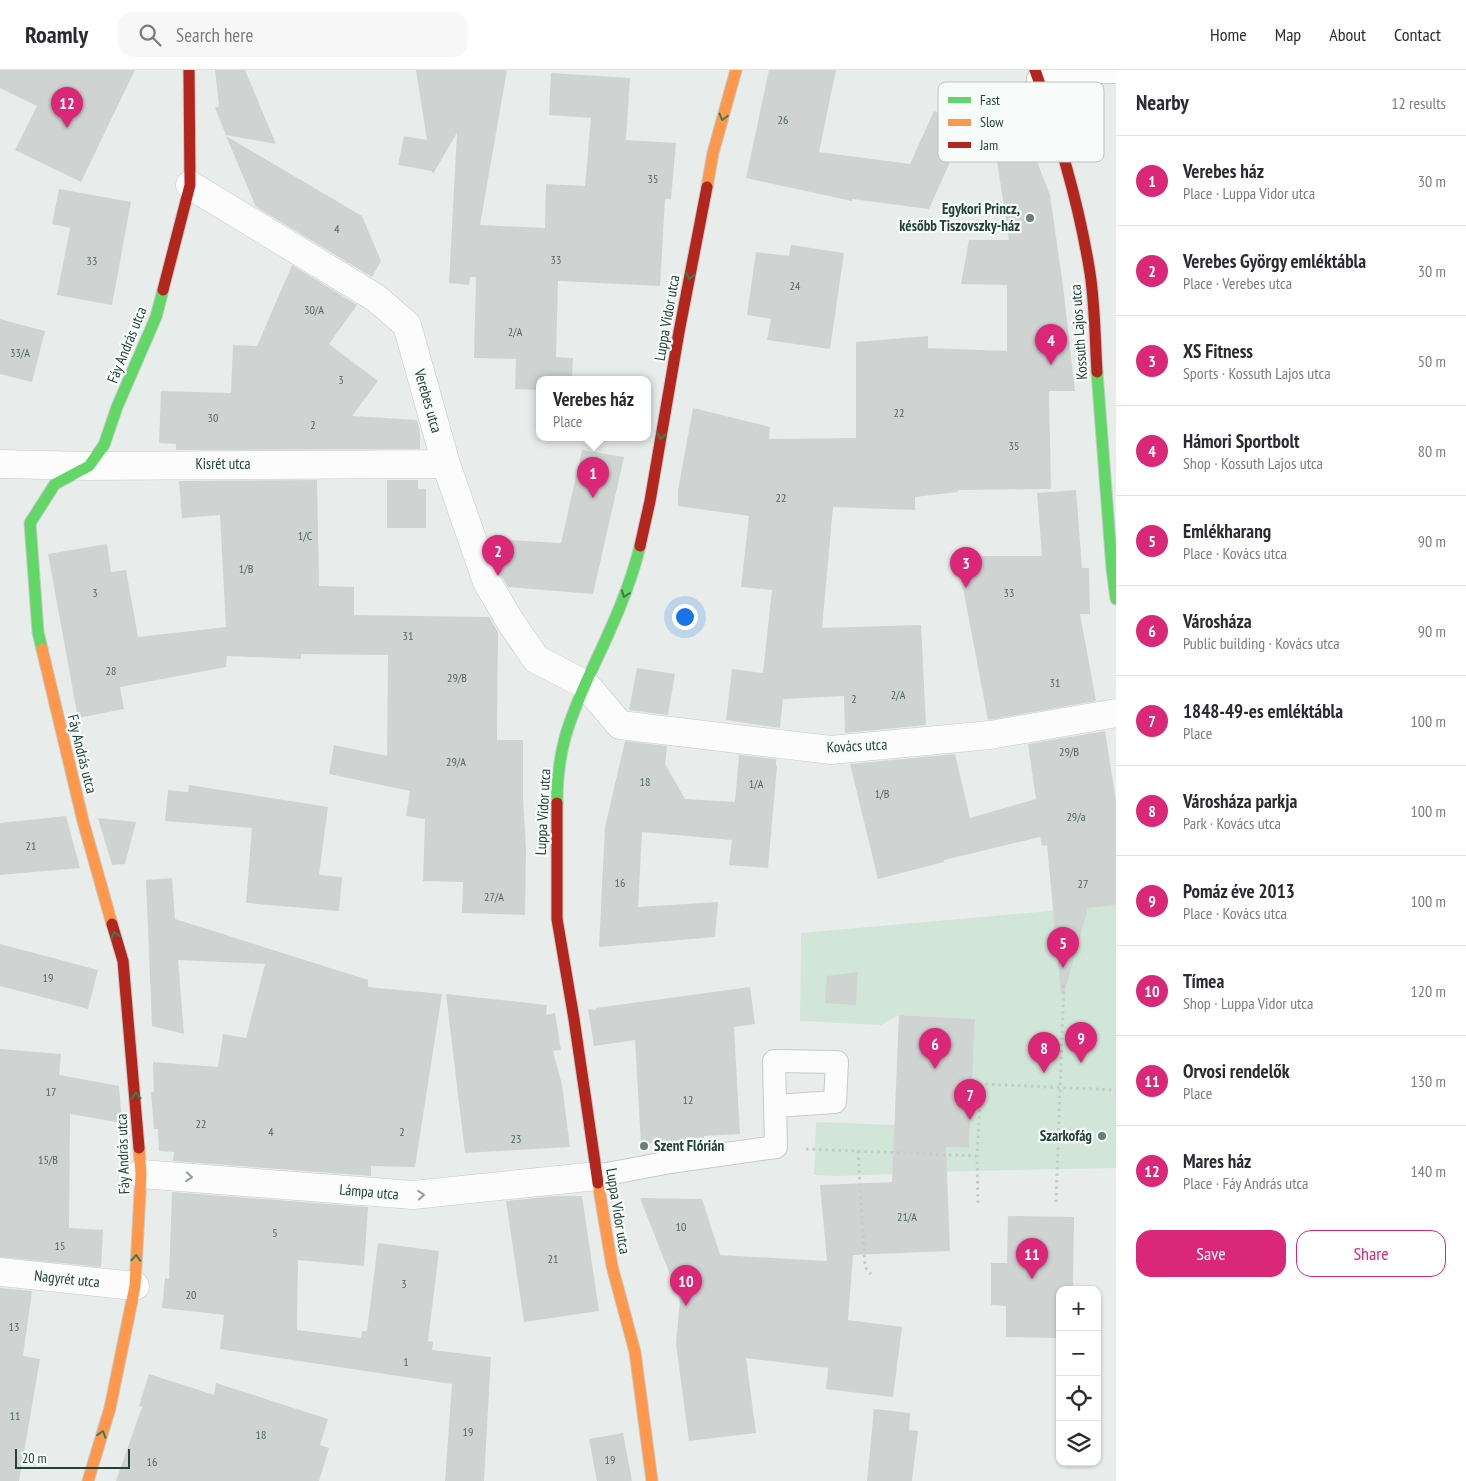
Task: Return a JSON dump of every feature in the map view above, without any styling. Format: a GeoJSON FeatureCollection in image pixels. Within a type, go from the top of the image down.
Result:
{"type":"FeatureCollection","features":[{"type":"Feature","properties":{"kind":"street","name":"Fáy András utca"},"geometry":{"type":"LineString","coordinates":[[88,1481],[110,1408],[135,1286],[141,1174],[123,962],[83,821],[38,632],[30,523],[55,484],[89,466],[104,445],[117,407],[156,316],[190,185],[189,70]]}},
{"type":"Feature","properties":{"kind":"street","name":"Luppa Vidor utca"},"geometry":{"type":"LineString","coordinates":[[652,1481],[635,1352],[612,1266],[558,919],[556,868],[557,783],[564,742],[634,567],[650,501],[713,152],[736,70]]}},
{"type":"Feature","properties":{"kind":"street","name":"Kossuth Lajos utca"},"geometry":{"type":"LineString","coordinates":[[1066,162],[1073,187],[1090,274],[1111,559],[1116,600]]}},
{"type":"Feature","properties":{"kind":"street","name":"Verebes utca"},"geometry":{"type":"LineString","coordinates":[[190,185],[376,298],[407,325],[446,464],[487,582],[510,621],[536,659],[586,685]]}},
{"type":"Feature","properties":{"kind":"street","name":"Kisrét utca"},"geometry":{"type":"LineString","coordinates":[[0,464],[89,466],[446,464]]}},
{"type":"Feature","properties":{"kind":"street","name":"Kovács utca"},"geometry":{"type":"LineString","coordinates":[[586,685],[620,724],[831,750],[990,735],[1116,713]]}},
{"type":"Feature","properties":{"kind":"street","name":"Lámpa utca"},"geometry":{"type":"LineString","coordinates":[[141,1174],[413,1196],[597,1176]]}},
{"type":"Feature","properties":{"kind":"street","name":"Nagyrét utca"},"geometry":{"type":"LineString","coordinates":[[0,1272],[135,1286]]}},
{"type":"Feature","properties":{"kind":"lane"},"geometry":{"type":"LineString","coordinates":[[1037,75],[1116,72]]}},
{"type":"Feature","properties":{"kind":"lane"},"geometry":{"type":"LineString","coordinates":[[597,1176],[670,1162],[776,1147],[775,1106]]}},
{"type":"Feature","properties":{"kind":"path"},"geometry":{"type":"LineString","coordinates":[[1056,1202],[1064,981]]}},
{"type":"Feature","properties":{"kind":"path"},"geometry":{"type":"LineString","coordinates":[[978,1203],[977,1156],[981,1084],[1116,1090]]}},
{"type":"Feature","properties":{"kind":"path"},"geometry":{"type":"LineString","coordinates":[[776,1147],[977,1156]]}},
{"type":"Feature","properties":{"kind":"path"},"geometry":{"type":"LineString","coordinates":[[858,1151],[866,1268],[871,1274]]}},
{"type":"Feature","properties":{"kind":"green space"},"geometry":{"type":"Polygon","coordinates":[[[1116,905],[1116,1168],[839,1176],[814,1175],[816,1122],[894,1125],[894,1144],[969,1148],[975,1019],[899,1015],[881,1025],[800,1021],[801,933],[1116,905]]]}},
{"type":"Feature","properties":{"kind":"building"},"geometry":{"type":"Polygon","coordinates":[[[0,70],[135,70],[81,182],[15,150],[37,106],[0,88],[0,70]]]}},
{"type":"Feature","properties":{"kind":"building"},"geometry":{"type":"Polygon","coordinates":[[[215,70],[245,70],[276,144],[226,135],[215,108],[219,106],[215,70]]]}},
{"type":"Feature","properties":{"kind":"building"},"geometry":{"type":"Polygon","coordinates":[[[416,70],[507,70],[480,225],[545,228],[546,184],[585,186],[591,118],[549,115],[551,73],[630,78],[626,140],[676,143],[671,199],[665,199],[660,286],[558,281],[556,357],[573,358],[572,376],[536,376],[536,390],[515,389],[516,359],[474,358],[476,277],[470,277],[469,285],[449,283],[457,133],[433,174],[432,171],[398,165],[404,136],[427,140],[416,70]]]}},
{"type":"Feature","properties":{"kind":"building"},"geometry":{"type":"Polygon","coordinates":[[[769,70],[836,70],[819,152],[910,164],[934,111],[938,113],[938,162],[950,162],[929,209],[852,199],[852,201],[746,178],[769,70]]]}},
{"type":"Feature","properties":{"kind":"building"},"geometry":{"type":"Polygon","coordinates":[[[226,136],[362,216],[381,261],[372,277],[256,207],[226,136]]]}},
{"type":"Feature","properties":{"kind":"building"},"geometry":{"type":"Polygon","coordinates":[[[997,162],[1037,162],[1050,195],[1075,391],[1049,391],[1051,489],[958,490],[958,492],[915,497],[915,510],[833,507],[822,628],[921,625],[926,725],[845,733],[844,696],[783,699],[780,728],[726,720],[732,669],[763,673],[772,590],[741,587],[749,516],[678,506],[678,490],[693,408],[770,427],[769,439],[856,438],[856,342],[928,336],[928,348],[1007,351],[1007,285],[961,284],[969,240],[1009,240],[997,162]]]}},
{"type":"Feature","properties":{"kind":"building"},"geometry":{"type":"Polygon","coordinates":[[[59,189],[131,202],[112,305],[57,295],[70,228],[52,224],[59,189]]]}},
{"type":"Feature","properties":{"kind":"building"},"geometry":{"type":"Polygon","coordinates":[[[791,245],[844,253],[830,349],[767,340],[771,319],[747,315],[756,252],[789,256],[791,245]]]}},
{"type":"Feature","properties":{"kind":"building"},"geometry":{"type":"Polygon","coordinates":[[[292,265],[357,305],[329,344],[378,381],[352,416],[417,420],[420,431],[420,449],[176,450],[176,444],[159,443],[161,391],[231,393],[233,345],[257,346],[292,265]]]}},
{"type":"Feature","properties":{"kind":"building"},"geometry":{"type":"Polygon","coordinates":[[[0,319],[45,331],[32,382],[0,374],[0,319]]]}},
{"type":"Feature","properties":{"kind":"building"},"geometry":{"type":"Polygon","coordinates":[[[582,450],[624,457],[593,594],[508,587],[501,575],[489,539],[561,543],[582,450]]]}},
{"type":"Feature","properties":{"kind":"building"},"geometry":{"type":"Polygon","coordinates":[[[317,480],[319,586],[354,587],[354,615],[489,617],[498,632],[497,740],[523,740],[523,796],[526,848],[525,915],[462,913],[463,882],[423,881],[425,819],[406,816],[410,791],[329,774],[334,745],[387,756],[388,655],[301,654],[301,659],[227,656],[226,667],[120,687],[124,709],[78,718],[48,554],[107,544],[111,572],[126,570],[138,637],[226,627],[220,515],[182,518],[179,481],[317,480]]]}},
{"type":"Feature","properties":{"kind":"building"},"geometry":{"type":"Polygon","coordinates":[[[387,480],[418,480],[418,489],[426,489],[426,528],[387,528],[387,480]]]}},
{"type":"Feature","properties":{"kind":"building"},"geometry":{"type":"Polygon","coordinates":[[[1076,490],[1082,568],[1089,568],[1090,614],[1080,614],[1096,701],[988,720],[957,556],[1042,556],[1037,493],[1076,490]]]}},
{"type":"Feature","properties":{"kind":"building"},"geometry":{"type":"Polygon","coordinates":[[[637,668],[675,674],[668,715],[629,710],[637,668]]]}},
{"type":"Feature","properties":{"kind":"building"},"geometry":{"type":"Polygon","coordinates":[[[1105,731],[1116,801],[1116,905],[1088,908],[1064,994],[1061,994],[1047,845],[1042,846],[1040,837],[944,860],[944,862],[878,879],[850,764],[955,754],[970,818],[1036,799],[1028,744],[1105,731]]]}},
{"type":"Feature","properties":{"kind":"building"},"geometry":{"type":"Polygon","coordinates":[[[625,741],[667,746],[665,764],[685,799],[735,802],[739,755],[776,759],[777,766],[768,868],[729,865],[732,840],[642,832],[638,907],[718,902],[715,937],[599,947],[605,827],[625,741]]]}},
{"type":"Feature","properties":{"kind":"building"},"geometry":{"type":"Polygon","coordinates":[[[189,785],[328,807],[319,875],[342,877],[339,911],[246,903],[252,828],[165,821],[168,790],[188,792],[189,785]]]}},
{"type":"Feature","properties":{"kind":"building"},"geometry":{"type":"Polygon","coordinates":[[[66,816],[80,868],[0,875],[0,823],[66,816]]]}},
{"type":"Feature","properties":{"kind":"building"},"geometry":{"type":"Polygon","coordinates":[[[98,818],[136,822],[125,864],[112,865],[98,818]]]}},
{"type":"Feature","properties":{"kind":"building"},"geometry":{"type":"Polygon","coordinates":[[[172,878],[175,919],[368,980],[368,987],[442,994],[415,1167],[371,1166],[371,1176],[173,1161],[174,1152],[159,1151],[158,1129],[154,1129],[151,1092],[154,1092],[153,1062],[218,1067],[223,1034],[246,1038],[265,964],[178,960],[184,1034],[152,1026],[146,880],[172,878]]]}},
{"type":"Feature","properties":{"kind":"building"},"geometry":{"type":"Polygon","coordinates":[[[0,944],[98,970],[88,1009],[0,986],[0,944]]]}},
{"type":"Feature","properties":{"kind":"building"},"geometry":{"type":"Polygon","coordinates":[[[858,972],[856,1005],[825,1003],[827,976],[858,972]]]}},
{"type":"Feature","properties":{"kind":"building"},"geometry":{"type":"Polygon","coordinates":[[[750,987],[755,1024],[734,1027],[740,1134],[704,1136],[704,1140],[641,1144],[635,1040],[594,1046],[588,1009],[596,1010],[596,1008],[750,987]]]}},
{"type":"Feature","properties":{"kind":"building"},"geometry":{"type":"Polygon","coordinates":[[[446,994],[547,1005],[546,1015],[555,1013],[561,1050],[553,1051],[562,1085],[570,1147],[465,1153],[446,994]]]}},
{"type":"Feature","properties":{"kind":"building"},"geometry":{"type":"Polygon","coordinates":[[[899,1015],[975,1019],[969,1148],[946,1147],[950,1251],[853,1255],[848,1320],[902,1327],[893,1397],[826,1389],[828,1368],[746,1358],[756,1433],[689,1441],[676,1344],[680,1300],[640,1198],[702,1199],[720,1255],[827,1261],[820,1185],[892,1182],[899,1015]]]}},
{"type":"Feature","properties":{"kind":"building"},"geometry":{"type":"Polygon","coordinates":[[[0,1049],[61,1054],[59,1075],[119,1086],[122,1123],[70,1114],[69,1228],[103,1230],[101,1267],[0,1257],[0,1049]]]}},
{"type":"Feature","properties":{"kind":"building"},"geometry":{"type":"Polygon","coordinates":[[[172,1192],[368,1207],[364,1266],[298,1260],[297,1330],[361,1338],[362,1331],[367,1331],[378,1243],[439,1251],[428,1341],[433,1342],[432,1350],[491,1357],[484,1481],[445,1481],[452,1384],[220,1349],[224,1315],[162,1308],[165,1278],[169,1279],[172,1192]]]}},
{"type":"Feature","properties":{"kind":"building"},"geometry":{"type":"Polygon","coordinates":[[[555,1196],[582,1196],[599,1311],[524,1322],[506,1201],[555,1196]]]}},
{"type":"Feature","properties":{"kind":"building"},"geometry":{"type":"Polygon","coordinates":[[[1008,1216],[1074,1217],[1073,1286],[1056,1286],[1056,1338],[1006,1337],[1006,1306],[991,1305],[991,1263],[1007,1263],[1008,1216]]]}},
{"type":"Feature","properties":{"kind":"building"},"geometry":{"type":"Polygon","coordinates":[[[0,1288],[32,1291],[23,1356],[40,1359],[19,1481],[0,1481],[0,1288]]]}},
{"type":"Feature","properties":{"kind":"building"},"geometry":{"type":"Polygon","coordinates":[[[149,1374],[214,1395],[216,1383],[328,1419],[320,1445],[329,1448],[319,1481],[116,1481],[142,1407],[139,1406],[149,1374]]]}},
{"type":"Feature","properties":{"kind":"building"},"geometry":{"type":"Polygon","coordinates":[[[874,1409],[910,1413],[909,1430],[918,1431],[912,1481],[867,1481],[874,1409]]]}},
{"type":"Feature","properties":{"kind":"building"},"geometry":{"type":"Polygon","coordinates":[[[623,1433],[632,1481],[597,1481],[589,1439],[623,1433]]]}},
{"type":"Feature","properties":{"kind":"traffic: fast"},"geometry":{"type":"LineString","coordinates":[[42,649],[38,632],[30,523],[55,484],[89,466],[104,445],[117,407],[156,317],[163,290]]}},
{"type":"Feature","properties":{"kind":"traffic: fast"},"geometry":{"type":"LineString","coordinates":[[1097,372],[1116,599]]}},
{"type":"Feature","properties":{"kind":"traffic: fast"},"geometry":{"type":"LineString","coordinates":[[557,803],[562,750],[574,710],[624,597],[640,546]]}},
{"type":"Feature","properties":{"kind":"traffic: slow"},"geometry":{"type":"LineString","coordinates":[[707,187],[713,153],[736,70]]}},
{"type":"Feature","properties":{"kind":"traffic: slow"},"geometry":{"type":"LineString","coordinates":[[42,649],[83,821],[112,924]]}},
{"type":"Feature","properties":{"kind":"traffic: slow"},"geometry":{"type":"LineString","coordinates":[[88,1481],[110,1408],[135,1286],[141,1174],[139,1148]]}},
{"type":"Feature","properties":{"kind":"traffic: slow"},"geometry":{"type":"LineString","coordinates":[[598,1183],[612,1266],[635,1352],[652,1481]]}},
{"type":"Feature","properties":{"kind":"traffic: jam"},"geometry":{"type":"LineString","coordinates":[[163,290],[190,185],[189,70]]}},
{"type":"Feature","properties":{"kind":"traffic: jam"},"geometry":{"type":"LineString","coordinates":[[1035,70],[1039,82]]}},
{"type":"Feature","properties":{"kind":"traffic: jam"},"geometry":{"type":"LineString","coordinates":[[1065,162],[1080,221],[1090,273],[1097,372]]}},
{"type":"Feature","properties":{"kind":"traffic: jam"},"geometry":{"type":"LineString","coordinates":[[640,546],[650,501],[679,332],[707,187]]}},
{"type":"Feature","properties":{"kind":"traffic: jam"},"geometry":{"type":"LineString","coordinates":[[557,803],[557,919],[598,1183]]}},
{"type":"Feature","properties":{"kind":"traffic: jam"},"geometry":{"type":"LineString","coordinates":[[112,924],[123,961],[139,1148]]}},
{"type":"Feature","properties":{"kind":"place","name":"Mares ház"},"geometry":{"type":"Point","coordinates":[67,128]}},
{"type":"Feature","properties":{"kind":"place","name":"Egykori Princz, később Tiszovszky-ház"},"geometry":{"type":"Point","coordinates":[1030,218]}},
{"type":"Feature","properties":{"kind":"place","name":"Hámori Sportbolt"},"geometry":{"type":"Point","coordinates":[1051,365]}},
{"type":"Feature","properties":{"kind":"place","name":"Verebes ház"},"geometry":{"type":"Point","coordinates":[593,498]}},
{"type":"Feature","properties":{"kind":"place","name":"Verebes György emléktábla"},"geometry":{"type":"Point","coordinates":[498,576]}},
{"type":"Feature","properties":{"kind":"place","name":"XS Fitness"},"geometry":{"type":"Point","coordinates":[966,588]}},
{"type":"Feature","properties":{"kind":"place","name":"Emlékharang"},"geometry":{"type":"Point","coordinates":[1063,968]}},
{"type":"Feature","properties":{"kind":"place","name":"Pomáz éve 2013"},"geometry":{"type":"Point","coordinates":[1081,1063]}},
{"type":"Feature","properties":{"kind":"place","name":"Városháza"},"geometry":{"type":"Point","coordinates":[935,1069]}},
{"type":"Feature","properties":{"kind":"place","name":"Városháza parkja"},"geometry":{"type":"Point","coordinates":[1044,1073]}},
{"type":"Feature","properties":{"kind":"place","name":"1848-49-es emléktábla"},"geometry":{"type":"Point","coordinates":[970,1120]}},
{"type":"Feature","properties":{"kind":"place","name":"Szarkofág"},"geometry":{"type":"Point","coordinates":[1102,1136]}},
{"type":"Feature","properties":{"kind":"place","name":"Szent Flórián"},"geometry":{"type":"Point","coordinates":[644,1146]}},
{"type":"Feature","properties":{"kind":"place","name":"Orvosi rendelők"},"geometry":{"type":"Point","coordinates":[1032,1279]}},
{"type":"Feature","properties":{"kind":"place","name":"Tímea"},"geometry":{"type":"Point","coordinates":[686,1306]}}]}
